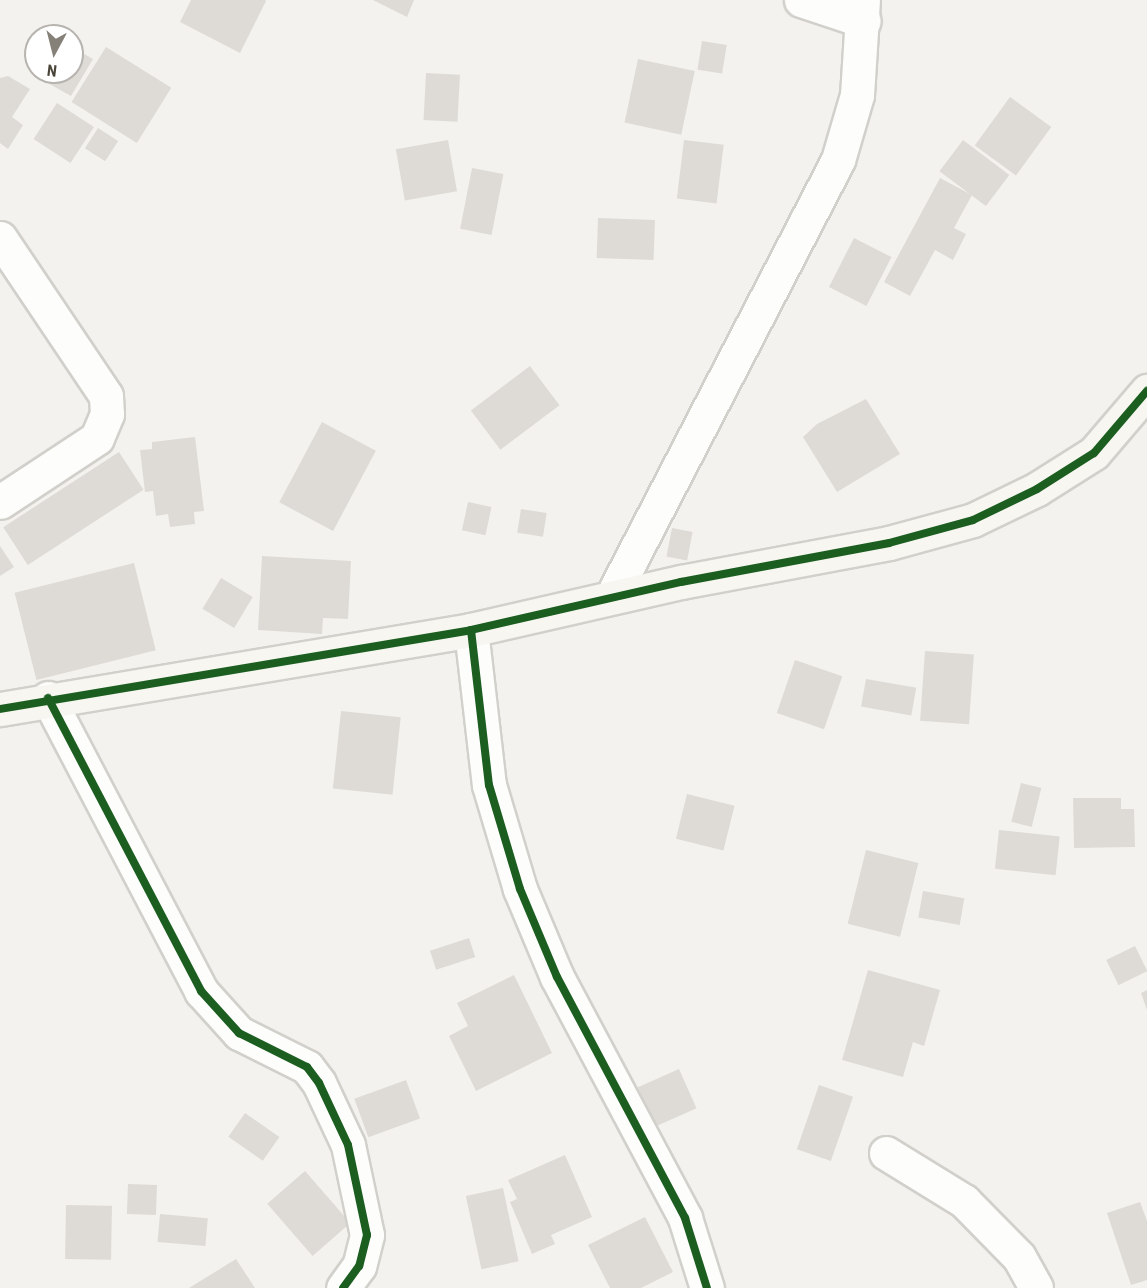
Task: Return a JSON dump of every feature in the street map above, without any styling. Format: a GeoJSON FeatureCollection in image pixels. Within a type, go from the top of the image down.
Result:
{"type":"FeatureCollection","features":[{"type":"Feature","properties":{"kind":"street"},"geometry":{"type":"LineString","coordinates":[[612,596],[838,160],[857,95],[863,11],[801,0]]}},
{"type":"Feature","properties":{"kind":"street"},"geometry":{"type":"LineString","coordinates":[[0,238],[106,396],[107,414],[97,438],[0,502]]}},
{"type":"Feature","properties":{"kind":"street"},"geometry":{"type":"LineString","coordinates":[[0,708],[48,698],[471,630],[612,596],[889,543],[972,520],[1037,489],[1094,453],[1147,391]]}},
{"type":"Feature","properties":{"kind":"street"},"geometry":{"type":"LineString","coordinates":[[471,630],[489,785],[520,890],[557,977],[685,1218],[707,1288]]}},
{"type":"Feature","properties":{"kind":"street"},"geometry":{"type":"LineString","coordinates":[[48,698],[201,991],[239,1032],[307,1067],[319,1083],[348,1145],[367,1235],[359,1266],[343,1288]]}},
{"type":"Feature","properties":{"kind":"street"},"geometry":{"type":"LineString","coordinates":[[886,1153],[964,1201],[1019,1257],[1036,1288]]}},
{"type":"Feature","properties":{"kind":"building"},"geometry":{"type":"Polygon","coordinates":[[[191,0],[266,1],[240,53],[180,22],[191,0]]]}},
{"type":"Feature","properties":{"kind":"building"},"geometry":{"type":"Polygon","coordinates":[[[373,0],[414,0],[407,17],[373,0]]]}},
{"type":"Feature","properties":{"kind":"building"},"geometry":{"type":"Polygon","coordinates":[[[702,41],[727,45],[722,74],[697,70],[702,41]]]}},
{"type":"Feature","properties":{"kind":"building"},"geometry":{"type":"Polygon","coordinates":[[[106,47],[171,88],[137,143],[72,102],[106,47]]]}},
{"type":"Feature","properties":{"kind":"building"},"geometry":{"type":"Polygon","coordinates":[[[84,54],[93,59],[84,74],[84,54]]]}},
{"type":"Feature","properties":{"kind":"building"},"geometry":{"type":"Polygon","coordinates":[[[638,59],[695,71],[681,135],[624,123],[638,59]]]}},
{"type":"Feature","properties":{"kind":"building"},"geometry":{"type":"Polygon","coordinates":[[[426,73],[460,75],[457,122],[424,120],[426,73]]]}},
{"type":"Feature","properties":{"kind":"building"},"geometry":{"type":"Polygon","coordinates":[[[8,76],[30,89],[12,117],[23,125],[8,149],[0,143],[0,78],[8,76]]]}},
{"type":"Feature","properties":{"kind":"building"},"geometry":{"type":"Polygon","coordinates":[[[49,84],[78,84],[71,96],[49,84]]]}},
{"type":"Feature","properties":{"kind":"building"},"geometry":{"type":"Polygon","coordinates":[[[1010,97],[1051,127],[1016,176],[975,146],[1010,97]]]}},
{"type":"Feature","properties":{"kind":"building"},"geometry":{"type":"Polygon","coordinates":[[[57,103],[94,127],[70,163],[34,139],[57,103]]]}},
{"type":"Feature","properties":{"kind":"building"},"geometry":{"type":"Polygon","coordinates":[[[98,128],[118,141],[105,161],[85,148],[98,128]]]}},
{"type":"Feature","properties":{"kind":"building"},"geometry":{"type":"Polygon","coordinates":[[[448,140],[457,191],[405,200],[396,149],[448,140]]]}},
{"type":"Feature","properties":{"kind":"building"},"geometry":{"type":"Polygon","coordinates":[[[684,140],[724,145],[717,203],[677,199],[684,140]]]}},
{"type":"Feature","properties":{"kind":"building"},"geometry":{"type":"Polygon","coordinates":[[[963,140],[1009,175],[986,206],[940,171],[963,140]]]}},
{"type":"Feature","properties":{"kind":"building"},"geometry":{"type":"Polygon","coordinates":[[[472,168],[503,174],[492,235],[460,229],[472,168]]]}},
{"type":"Feature","properties":{"kind":"building"},"geometry":{"type":"Polygon","coordinates":[[[940,178],[972,195],[954,228],[966,234],[953,260],[935,250],[910,296],[884,282],[940,178]]]}},
{"type":"Feature","properties":{"kind":"building"},"geometry":{"type":"Polygon","coordinates":[[[598,218],[655,220],[654,260],[597,258],[598,218]]]}},
{"type":"Feature","properties":{"kind":"building"},"geometry":{"type":"Polygon","coordinates":[[[854,238],[891,257],[866,306],[829,287],[854,238]]]}},
{"type":"Feature","properties":{"kind":"building"},"geometry":{"type":"Polygon","coordinates":[[[530,366],[559,405],[500,450],[471,411],[530,366]]]}},
{"type":"Feature","properties":{"kind":"building"},"geometry":{"type":"Polygon","coordinates":[[[866,399],[900,454],[837,492],[803,437],[817,424],[866,399]]]}},
{"type":"Feature","properties":{"kind":"building"},"geometry":{"type":"Polygon","coordinates":[[[322,422],[376,451],[333,531],[279,502],[322,422]]]}},
{"type":"Feature","properties":{"kind":"building"},"geometry":{"type":"Polygon","coordinates":[[[195,437],[204,511],[194,512],[195,524],[170,527],[168,514],[156,516],[153,491],[145,492],[140,450],[152,449],[152,442],[195,437]]]}},
{"type":"Feature","properties":{"kind":"building"},"geometry":{"type":"Polygon","coordinates":[[[119,452],[144,490],[28,565],[3,527],[119,452]]]}},
{"type":"Feature","properties":{"kind":"building"},"geometry":{"type":"Polygon","coordinates":[[[468,502],[491,507],[485,535],[462,530],[468,502]]]}},
{"type":"Feature","properties":{"kind":"building"},"geometry":{"type":"Polygon","coordinates":[[[521,509],[547,513],[543,537],[517,533],[521,509]]]}},
{"type":"Feature","properties":{"kind":"building"},"geometry":{"type":"Polygon","coordinates":[[[672,528],[693,532],[687,560],[666,556],[672,528]]]}},
{"type":"Feature","properties":{"kind":"building"},"geometry":{"type":"Polygon","coordinates":[[[0,546],[14,567],[0,576],[0,546]]]}},
{"type":"Feature","properties":{"kind":"building"},"geometry":{"type":"Polygon","coordinates":[[[262,556],[351,561],[348,619],[323,618],[322,634],[258,630],[262,556]]]}},
{"type":"Feature","properties":{"kind":"building"},"geometry":{"type":"Polygon","coordinates":[[[134,563],[156,650],[36,680],[15,593],[134,563]]]}},
{"type":"Feature","properties":{"kind":"building"},"geometry":{"type":"Polygon","coordinates":[[[221,578],[253,597],[234,628],[202,609],[221,578]]]}},
{"type":"Feature","properties":{"kind":"building"},"geometry":{"type":"Polygon","coordinates":[[[925,651],[974,654],[969,724],[920,721],[925,651]]]}},
{"type":"Feature","properties":{"kind":"building"},"geometry":{"type":"Polygon","coordinates":[[[795,660],[842,676],[824,729],[777,713],[795,660]]]}},
{"type":"Feature","properties":{"kind":"building"},"geometry":{"type":"Polygon","coordinates":[[[866,679],[916,688],[911,715],[861,707],[866,679]]]}},
{"type":"Feature","properties":{"kind":"building"},"geometry":{"type":"Polygon","coordinates":[[[341,711],[401,717],[393,795],[333,789],[341,711]]]}},
{"type":"Feature","properties":{"kind":"building"},"geometry":{"type":"Polygon","coordinates":[[[1021,783],[1041,788],[1032,827],[1011,822],[1021,783]]]}},
{"type":"Feature","properties":{"kind":"building"},"geometry":{"type":"Polygon","coordinates":[[[687,794],[735,806],[723,850],[676,839],[687,794]]]}},
{"type":"Feature","properties":{"kind":"building"},"geometry":{"type":"Polygon","coordinates":[[[1073,798],[1121,798],[1121,809],[1134,809],[1135,847],[1074,848],[1073,798]]]}},
{"type":"Feature","properties":{"kind":"building"},"geometry":{"type":"Polygon","coordinates":[[[999,830],[1060,836],[1056,875],[995,869],[999,830]]]}},
{"type":"Feature","properties":{"kind":"building"},"geometry":{"type":"Polygon","coordinates":[[[866,850],[918,863],[900,937],[848,924],[866,850]]]}},
{"type":"Feature","properties":{"kind":"building"},"geometry":{"type":"Polygon","coordinates":[[[923,891],[964,898],[960,925],[918,918],[923,891]]]}},
{"type":"Feature","properties":{"kind":"building"},"geometry":{"type":"Polygon","coordinates":[[[469,938],[475,957],[436,970],[430,951],[469,938]]]}},
{"type":"Feature","properties":{"kind":"building"},"geometry":{"type":"Polygon","coordinates":[[[1135,946],[1147,971],[1119,985],[1106,960],[1135,946]]]}},
{"type":"Feature","properties":{"kind":"building"},"geometry":{"type":"Polygon","coordinates":[[[868,970],[940,990],[924,1046],[913,1042],[903,1077],[842,1060],[868,970]]]}},
{"type":"Feature","properties":{"kind":"building"},"geometry":{"type":"Polygon","coordinates":[[[514,975],[552,1053],[476,1091],[449,1036],[468,1026],[457,1003],[514,975]]]}},
{"type":"Feature","properties":{"kind":"building"},"geometry":{"type":"Polygon","coordinates":[[[1147,990],[1147,1010],[1141,993],[1147,990]]]}},
{"type":"Feature","properties":{"kind":"building"},"geometry":{"type":"Polygon","coordinates":[[[679,1069],[696,1108],[655,1127],[638,1087],[679,1069]]]}},
{"type":"Feature","properties":{"kind":"building"},"geometry":{"type":"Polygon","coordinates":[[[406,1080],[420,1119],[368,1137],[354,1099],[406,1080]]]}},
{"type":"Feature","properties":{"kind":"building"},"geometry":{"type":"Polygon","coordinates":[[[819,1085],[853,1097],[831,1161],[797,1149],[819,1085]]]}},
{"type":"Feature","properties":{"kind":"building"},"geometry":{"type":"Polygon","coordinates":[[[245,1113],[279,1137],[263,1161],[228,1137],[245,1113]]]}},
{"type":"Feature","properties":{"kind":"building"},"geometry":{"type":"Polygon","coordinates":[[[565,1155],[592,1217],[551,1235],[555,1244],[532,1254],[510,1202],[517,1199],[508,1180],[565,1155]]]}},
{"type":"Feature","properties":{"kind":"building"},"geometry":{"type":"Polygon","coordinates":[[[305,1171],[350,1223],[313,1256],[267,1204],[305,1171]]]}},
{"type":"Feature","properties":{"kind":"building"},"geometry":{"type":"Polygon","coordinates":[[[128,1184],[157,1185],[156,1215],[127,1214],[128,1184]]]}},
{"type":"Feature","properties":{"kind":"building"},"geometry":{"type":"Polygon","coordinates":[[[503,1188],[519,1261],[481,1269],[466,1196],[503,1188]]]}},
{"type":"Feature","properties":{"kind":"building"},"geometry":{"type":"Polygon","coordinates":[[[1140,1202],[1147,1221],[1147,1280],[1131,1285],[1107,1213],[1140,1202]]]}},
{"type":"Feature","properties":{"kind":"building"},"geometry":{"type":"Polygon","coordinates":[[[66,1205],[112,1206],[111,1260],[65,1259],[66,1205]]]}},
{"type":"Feature","properties":{"kind":"building"},"geometry":{"type":"Polygon","coordinates":[[[160,1214],[208,1218],[205,1246],[158,1242],[160,1214]]]}},
{"type":"Feature","properties":{"kind":"building"},"geometry":{"type":"Polygon","coordinates":[[[645,1217],[673,1272],[641,1288],[610,1288],[588,1245],[645,1217]]]}},
{"type":"Feature","properties":{"kind":"building"},"geometry":{"type":"Polygon","coordinates":[[[236,1259],[255,1288],[189,1288],[236,1259]]]}},
{"type":"Feature","properties":{"kind":"cycle path"},"geometry":{"type":"LineString","coordinates":[[0,709],[471,630],[681,582],[889,543],[973,520],[1037,489],[1094,453],[1147,391]]}},
{"type":"Feature","properties":{"kind":"cycle path"},"geometry":{"type":"LineString","coordinates":[[471,630],[489,785],[520,889],[557,977],[685,1218],[707,1288]]}},
{"type":"Feature","properties":{"kind":"cycle path"},"geometry":{"type":"LineString","coordinates":[[48,698],[201,991],[239,1033],[307,1067],[319,1083],[348,1145],[367,1235],[359,1266],[343,1288]]}}]}
